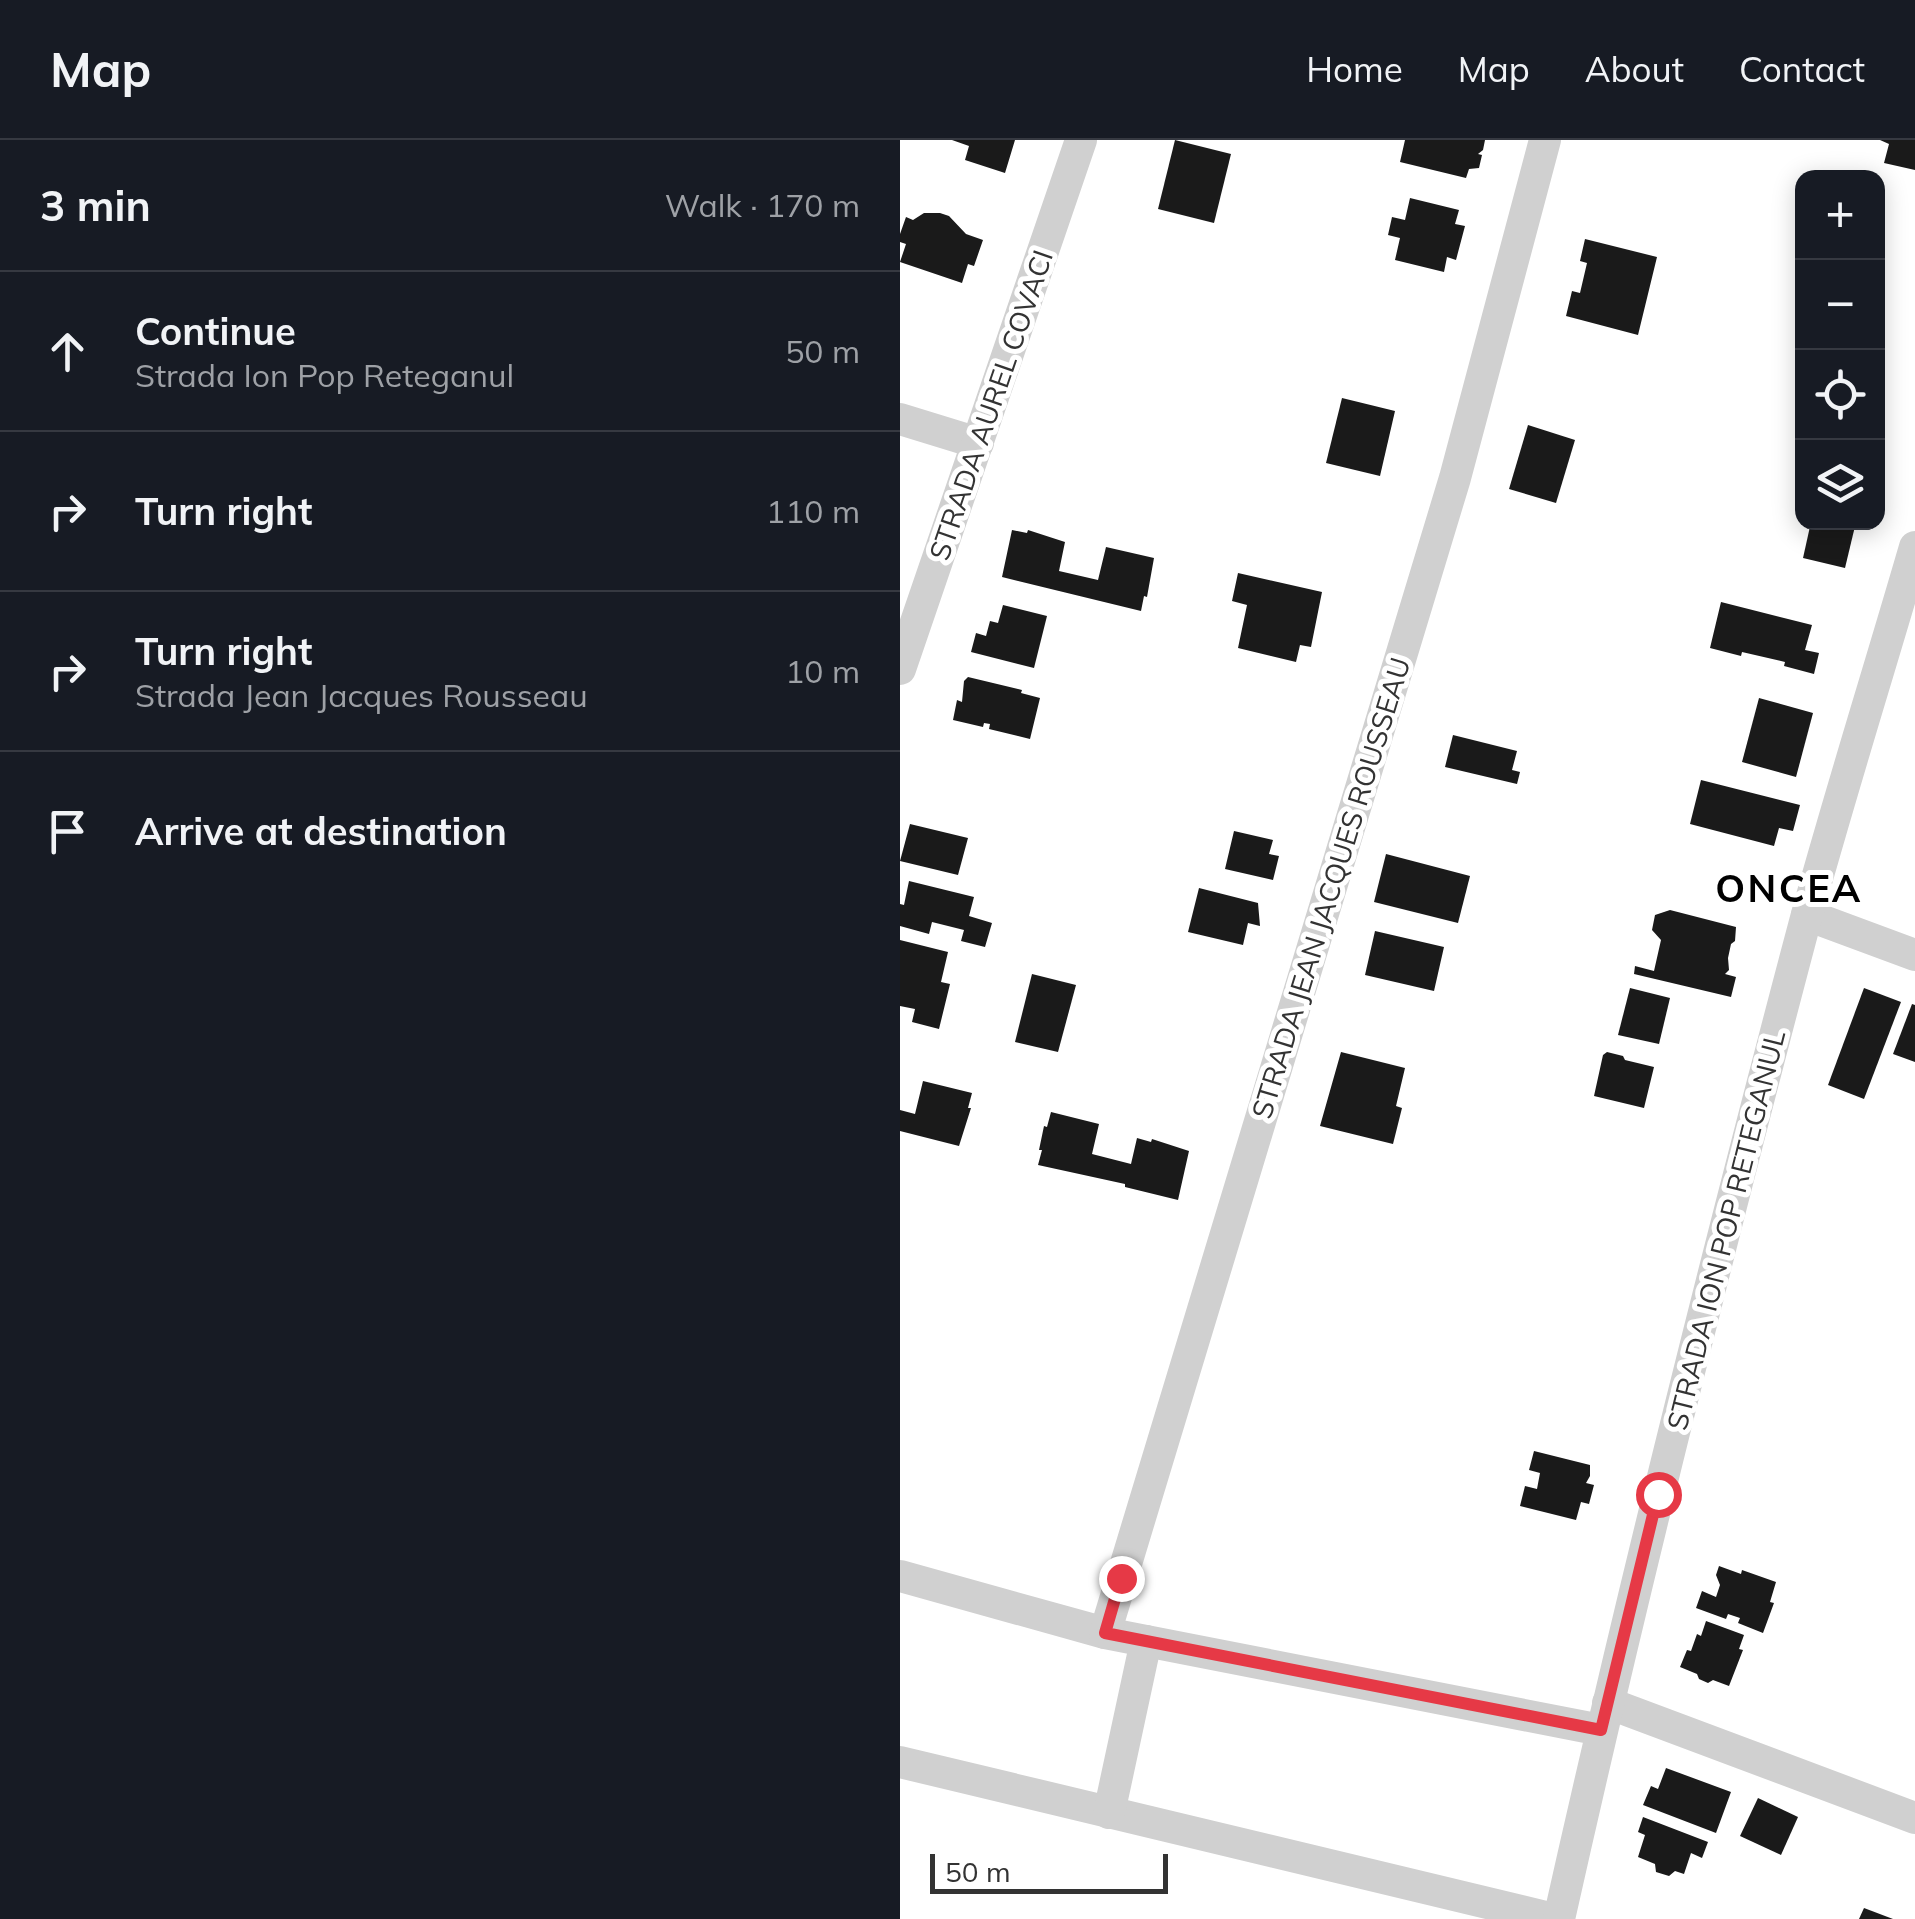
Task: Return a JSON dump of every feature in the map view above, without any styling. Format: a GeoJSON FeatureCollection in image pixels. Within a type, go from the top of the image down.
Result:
{"type":"FeatureCollection","features":[{"type":"Feature","properties":{"kind":"street","name":"STRADA AUREL COVACI"},"geometry":{"type":"LineString","coordinates":[[900,669],[911,601],[978,443],[1081,140]]}},
{"type":"Feature","properties":{"kind":"street","name":"STRADA JEAN JACQUES ROUSSEAU"},"geometry":{"type":"LineString","coordinates":[[1105,1633],[1455,478],[1546,140]]}},
{"type":"Feature","properties":{"kind":"street"},"geometry":{"type":"LineString","coordinates":[[900,418],[978,443]]}},
{"type":"Feature","properties":{"kind":"street","name":"STRADA ION POP RETEGANUL"},"geometry":{"type":"LineString","coordinates":[[1557,1919],[1658,1494],[1807,915],[1915,547]]}},
{"type":"Feature","properties":{"kind":"street"},"geometry":{"type":"LineString","coordinates":[[1807,915],[1915,955]]}},
{"type":"Feature","properties":{"kind":"street"},"geometry":{"type":"LineString","coordinates":[[900,1576],[1105,1633],[1604,1716],[1915,1818]]}},
{"type":"Feature","properties":{"kind":"street"},"geometry":{"type":"LineString","coordinates":[[1109,1813],[1146,1641]]}},
{"type":"Feature","properties":{"kind":"street"},"geometry":{"type":"LineString","coordinates":[[900,1762],[1557,1919]]}},
{"type":"Feature","properties":{"kind":"building"},"geometry":{"type":"Polygon","coordinates":[[[952,140],[1015,140],[1005,173],[965,160],[969,146],[952,140]]]}},
{"type":"Feature","properties":{"kind":"building"},"geometry":{"type":"Polygon","coordinates":[[[1175,140],[1231,154],[1214,223],[1158,209],[1175,140]]]}},
{"type":"Feature","properties":{"kind":"building"},"geometry":{"type":"Polygon","coordinates":[[[1405,140],[1485,140],[1478,154],[1482,155],[1479,168],[1469,169],[1466,178],[1400,162],[1405,140]]]}},
{"type":"Feature","properties":{"kind":"building"},"geometry":{"type":"Polygon","coordinates":[[[1880,140],[1915,140],[1915,170],[1884,163],[1889,144],[1880,140]]]}},
{"type":"Feature","properties":{"kind":"building"},"geometry":{"type":"Polygon","coordinates":[[[1410,198],[1459,210],[1455,224],[1465,226],[1456,260],[1447,257],[1444,272],[1395,260],[1400,238],[1388,235],[1392,217],[1405,220],[1410,198]]]}},
{"type":"Feature","properties":{"kind":"building"},"geometry":{"type":"Polygon","coordinates":[[[924,213],[949,216],[966,234],[983,240],[974,266],[968,264],[962,283],[900,262],[906,244],[900,242],[900,234],[906,217],[913,220],[924,213]]]}},
{"type":"Feature","properties":{"kind":"building"},"geometry":{"type":"Polygon","coordinates":[[[1585,239],[1657,257],[1638,335],[1566,316],[1572,291],[1580,293],[1587,263],[1580,261],[1585,239]]]}},
{"type":"Feature","properties":{"kind":"building"},"geometry":{"type":"Polygon","coordinates":[[[1342,398],[1395,411],[1380,476],[1326,463],[1342,398]]]}},
{"type":"Feature","properties":{"kind":"building"},"geometry":{"type":"Polygon","coordinates":[[[1528,425],[1575,440],[1556,503],[1509,489],[1528,425]]]}},
{"type":"Feature","properties":{"kind":"building"},"geometry":{"type":"Polygon","coordinates":[[[1012,530],[1028,530],[1065,542],[1059,571],[1098,580],[1106,547],[1154,558],[1141,611],[1002,577],[1012,530]]]}},
{"type":"Feature","properties":{"kind":"building"},"geometry":{"type":"Polygon","coordinates":[[[1809,530],[1854,530],[1845,568],[1803,558],[1809,530]]]}},
{"type":"Feature","properties":{"kind":"building"},"geometry":{"type":"Polygon","coordinates":[[[1238,573],[1322,592],[1311,647],[1300,645],[1296,662],[1238,648],[1247,605],[1232,601],[1238,573]]]}},
{"type":"Feature","properties":{"kind":"building"},"geometry":{"type":"Polygon","coordinates":[[[1721,602],[1812,625],[1805,650],[1819,653],[1814,674],[1784,666],[1785,662],[1710,648],[1721,602]]]}},
{"type":"Feature","properties":{"kind":"building"},"geometry":{"type":"Polygon","coordinates":[[[1003,605],[1047,616],[1034,668],[971,652],[976,633],[986,636],[990,621],[998,623],[1003,605]]]}},
{"type":"Feature","properties":{"kind":"building"},"geometry":{"type":"Polygon","coordinates":[[[968,677],[1040,698],[1030,739],[989,729],[990,724],[984,723],[983,727],[953,720],[968,677]]]}},
{"type":"Feature","properties":{"kind":"building"},"geometry":{"type":"Polygon","coordinates":[[[1759,698],[1813,713],[1796,777],[1742,762],[1759,698]]]}},
{"type":"Feature","properties":{"kind":"building"},"geometry":{"type":"Polygon","coordinates":[[[1453,735],[1517,751],[1512,770],[1520,772],[1517,784],[1445,767],[1453,735]]]}},
{"type":"Feature","properties":{"kind":"building"},"geometry":{"type":"Polygon","coordinates":[[[1701,780],[1800,805],[1793,831],[1779,828],[1774,846],[1690,824],[1701,780]]]}},
{"type":"Feature","properties":{"kind":"building"},"geometry":{"type":"Polygon","coordinates":[[[910,824],[968,838],[958,875],[900,861],[910,824]]]}},
{"type":"Feature","properties":{"kind":"building"},"geometry":{"type":"Polygon","coordinates":[[[1234,831],[1273,840],[1269,854],[1279,856],[1273,880],[1225,869],[1234,831]]]}},
{"type":"Feature","properties":{"kind":"building"},"geometry":{"type":"Polygon","coordinates":[[[1386,854],[1470,876],[1458,923],[1374,902],[1386,854]]]}},
{"type":"Feature","properties":{"kind":"building"},"geometry":{"type":"Polygon","coordinates":[[[909,881],[974,897],[969,916],[992,923],[985,947],[961,941],[964,930],[932,922],[929,934],[900,926],[900,904],[904,905],[909,881]]]}},
{"type":"Feature","properties":{"kind":"building"},"geometry":{"type":"Polygon","coordinates":[[[1199,888],[1258,903],[1260,926],[1248,923],[1243,945],[1188,932],[1199,888]]]}},
{"type":"Feature","properties":{"kind":"building"},"geometry":{"type":"Polygon","coordinates":[[[1670,910],[1736,927],[1725,974],[1736,977],[1731,997],[1634,974],[1635,966],[1654,971],[1661,940],[1652,930],[1655,915],[1670,910]]]}},
{"type":"Feature","properties":{"kind":"building"},"geometry":{"type":"Polygon","coordinates":[[[1375,931],[1444,947],[1434,991],[1365,975],[1375,931]]]}},
{"type":"Feature","properties":{"kind":"building"},"geometry":{"type":"Polygon","coordinates":[[[900,940],[948,952],[941,982],[950,984],[939,1029],[912,1022],[915,1009],[900,1006],[900,940]]]}},
{"type":"Feature","properties":{"kind":"building"},"geometry":{"type":"Polygon","coordinates":[[[1032,974],[1076,985],[1058,1052],[1015,1042],[1032,974]]]}},
{"type":"Feature","properties":{"kind":"building"},"geometry":{"type":"Polygon","coordinates":[[[1630,988],[1670,998],[1659,1044],[1618,1035],[1630,988]]]}},
{"type":"Feature","properties":{"kind":"building"},"geometry":{"type":"Polygon","coordinates":[[[1864,988],[1901,1002],[1864,1099],[1828,1085],[1864,988]]]}},
{"type":"Feature","properties":{"kind":"building"},"geometry":{"type":"Polygon","coordinates":[[[1912,1004],[1915,1005],[1915,1062],[1893,1054],[1912,1004]]]}},
{"type":"Feature","properties":{"kind":"building"},"geometry":{"type":"Polygon","coordinates":[[[1341,1052],[1405,1068],[1396,1106],[1402,1108],[1393,1144],[1320,1126],[1341,1052]]]}},
{"type":"Feature","properties":{"kind":"building"},"geometry":{"type":"Polygon","coordinates":[[[1607,1052],[1654,1067],[1644,1108],[1594,1096],[1607,1052]]]}},
{"type":"Feature","properties":{"kind":"building"},"geometry":{"type":"Polygon","coordinates":[[[923,1081],[972,1093],[959,1146],[900,1131],[900,1110],[915,1114],[923,1081]]]}},
{"type":"Feature","properties":{"kind":"building"},"geometry":{"type":"Polygon","coordinates":[[[1051,1112],[1099,1124],[1092,1154],[1131,1164],[1137,1138],[1189,1151],[1178,1200],[1038,1165],[1044,1126],[1047,1127],[1051,1112]]]}},
{"type":"Feature","properties":{"kind":"building"},"geometry":{"type":"Polygon","coordinates":[[[1534,1451],[1590,1465],[1586,1483],[1594,1485],[1589,1504],[1581,1502],[1576,1520],[1520,1506],[1525,1486],[1537,1489],[1540,1473],[1529,1470],[1534,1451]]]}},
{"type":"Feature","properties":{"kind":"building"},"geometry":{"type":"Polygon","coordinates":[[[1719,1566],[1776,1582],[1770,1602],[1774,1603],[1763,1633],[1738,1623],[1740,1618],[1728,1614],[1726,1619],[1696,1608],[1702,1591],[1716,1597],[1719,1566]]]}},
{"type":"Feature","properties":{"kind":"building"},"geometry":{"type":"Polygon","coordinates":[[[1706,1621],[1744,1635],[1739,1649],[1743,1650],[1729,1686],[1713,1680],[1708,1683],[1680,1667],[1697,1634],[1701,1636],[1706,1621]]]}},
{"type":"Feature","properties":{"kind":"building"},"geometry":{"type":"Polygon","coordinates":[[[1666,1768],[1731,1792],[1716,1833],[1643,1805],[1651,1786],[1658,1789],[1666,1768]]]}},
{"type":"Feature","properties":{"kind":"building"},"geometry":{"type":"Polygon","coordinates":[[[1758,1798],[1798,1817],[1781,1855],[1740,1836],[1758,1798]]]}},
{"type":"Feature","properties":{"kind":"building"},"geometry":{"type":"Polygon","coordinates":[[[1643,1817],[1708,1842],[1702,1858],[1691,1853],[1684,1874],[1675,1871],[1669,1876],[1656,1872],[1655,1864],[1638,1857],[1645,1835],[1638,1832],[1643,1817]]]}},
{"type":"Feature","properties":{"kind":"building"},"geometry":{"type":"Polygon","coordinates":[[[1864,1908],[1893,1919],[1859,1919],[1864,1908]]]}},
{"type":"Feature","properties":{"kind":"district","name":"ONCEA"},"geometry":{"type":"Point","coordinates":[1789,889]}},
{"type":"Feature","properties":{"kind":"route"},"geometry":{"type":"LineString","coordinates":[[1121,1578],[1105,1633],[1601,1730],[1658,1494]]}}]}
